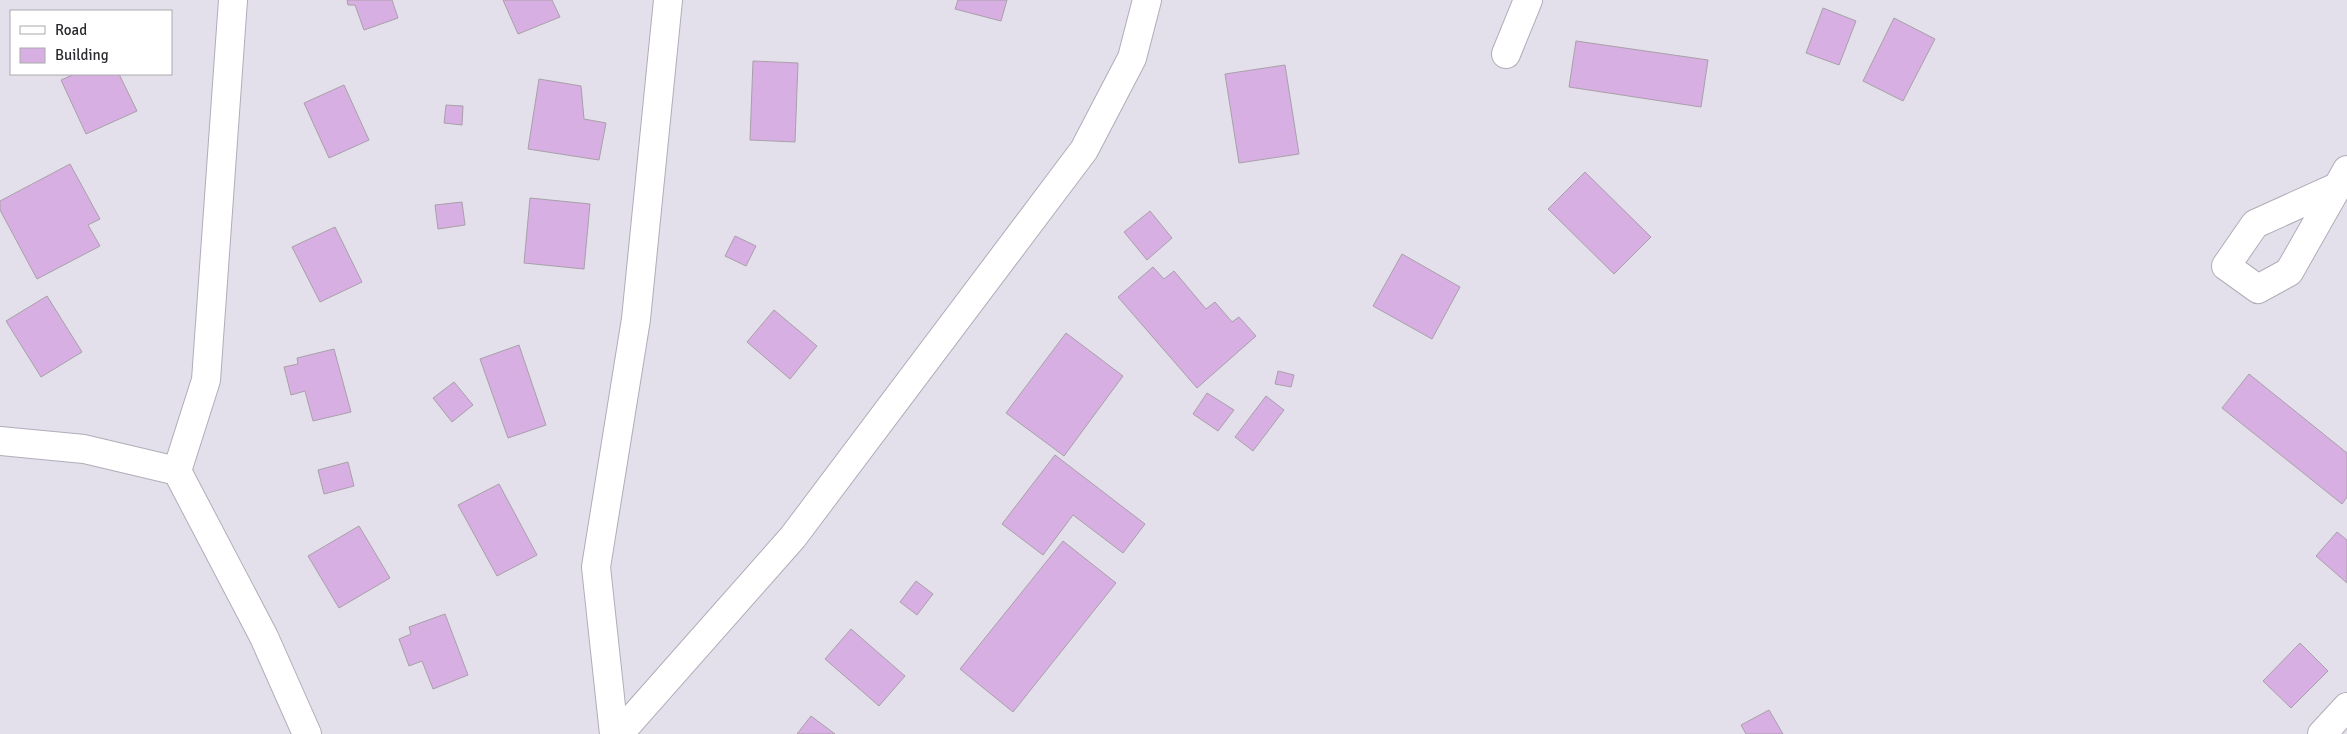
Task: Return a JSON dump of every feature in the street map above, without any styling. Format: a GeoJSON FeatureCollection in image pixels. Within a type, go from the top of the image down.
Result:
{"type":"FeatureCollection","features":[{"type":"Feature","properties":{"kind":"street"},"geometry":{"type":"LineString","coordinates":[[233,0],[206,380],[177,471],[264,637],[307,734]]}},
{"type":"Feature","properties":{"kind":"street"},"geometry":{"type":"LineString","coordinates":[[614,734],[596,567],[636,318],[668,0]]}},
{"type":"Feature","properties":{"kind":"street"},"geometry":{"type":"LineString","coordinates":[[619,734],[793,537],[1084,150],[1132,58],[1148,0]]}},
{"type":"Feature","properties":{"kind":"street"},"geometry":{"type":"LineString","coordinates":[[1506,54],[1528,0]]}},
{"type":"Feature","properties":{"kind":"street"},"geometry":{"type":"LineString","coordinates":[[0,441],[84,449],[177,471]]}},
{"type":"Feature","properties":{"kind":"street"},"geometry":{"type":"LineString","coordinates":[[2322,734],[2347,707]]}},
{"type":"Feature","properties":{"kind":"building"},"geometry":{"type":"Polygon","coordinates":[[[347,0],[392,0],[398,18],[364,30],[355,5],[348,5],[347,0]]]}},
{"type":"Feature","properties":{"kind":"building"},"geometry":{"type":"Polygon","coordinates":[[[503,0],[552,0],[560,17],[518,34],[503,0]]]}},
{"type":"Feature","properties":{"kind":"building"},"geometry":{"type":"Polygon","coordinates":[[[958,0],[1007,0],[1001,21],[955,9],[958,0]]]}},
{"type":"Feature","properties":{"kind":"building"},"geometry":{"type":"Polygon","coordinates":[[[1823,8],[1856,21],[1839,65],[1806,53],[1823,8]]]}},
{"type":"Feature","properties":{"kind":"building"},"geometry":{"type":"Polygon","coordinates":[[[1894,18],[1935,39],[1903,101],[1863,81],[1894,18]]]}},
{"type":"Feature","properties":{"kind":"building"},"geometry":{"type":"Polygon","coordinates":[[[1576,41],[1708,60],[1701,107],[1569,87],[1576,41]]]}},
{"type":"Feature","properties":{"kind":"building"},"geometry":{"type":"Polygon","coordinates":[[[753,61],[798,63],[795,142],[750,140],[753,61]]]}},
{"type":"Feature","properties":{"kind":"building"},"geometry":{"type":"Polygon","coordinates":[[[1285,65],[1299,154],[1239,163],[1225,74],[1285,65]]]}},
{"type":"Feature","properties":{"kind":"building"},"geometry":{"type":"Polygon","coordinates":[[[73,75],[119,75],[137,111],[86,134],[61,80],[73,75]]]}},
{"type":"Feature","properties":{"kind":"building"},"geometry":{"type":"Polygon","coordinates":[[[539,79],[581,86],[584,119],[606,123],[599,160],[528,149],[539,79]]]}},
{"type":"Feature","properties":{"kind":"building"},"geometry":{"type":"Polygon","coordinates":[[[344,85],[369,140],[329,158],[304,103],[344,85]]]}},
{"type":"Feature","properties":{"kind":"building"},"geometry":{"type":"Polygon","coordinates":[[[446,105],[463,106],[462,125],[444,123],[446,105]]]}},
{"type":"Feature","properties":{"kind":"building"},"geometry":{"type":"Polygon","coordinates":[[[70,164],[100,219],[88,225],[100,246],[37,279],[0,210],[0,201],[70,164]]]}},
{"type":"Feature","properties":{"kind":"building"},"geometry":{"type":"Polygon","coordinates":[[[1585,172],[1651,237],[1614,274],[1548,209],[1585,172]]]}},
{"type":"Feature","properties":{"kind":"building"},"geometry":{"type":"Polygon","coordinates":[[[530,198],[590,204],[584,269],[524,263],[530,198]]]}},
{"type":"Feature","properties":{"kind":"building"},"geometry":{"type":"Polygon","coordinates":[[[462,202],[465,225],[438,229],[435,205],[462,202]]]}},
{"type":"Feature","properties":{"kind":"building"},"geometry":{"type":"Polygon","coordinates":[[[1150,211],[1172,238],[1147,260],[1124,232],[1150,211]]]}},
{"type":"Feature","properties":{"kind":"building"},"geometry":{"type":"Polygon","coordinates":[[[335,227],[362,282],[320,302],[292,247],[335,227]]]}},
{"type":"Feature","properties":{"kind":"building"},"geometry":{"type":"Polygon","coordinates":[[[735,236],[756,246],[746,266],[725,256],[735,236]]]}},
{"type":"Feature","properties":{"kind":"building"},"geometry":{"type":"Polygon","coordinates":[[[1402,254],[1460,287],[1432,339],[1373,306],[1402,254]]]}},
{"type":"Feature","properties":{"kind":"building"},"geometry":{"type":"Polygon","coordinates":[[[1153,267],[1164,279],[1174,271],[1206,309],[1215,302],[1232,322],[1239,317],[1256,336],[1197,388],[1118,297],[1153,267]]]}},
{"type":"Feature","properties":{"kind":"building"},"geometry":{"type":"Polygon","coordinates":[[[47,296],[82,352],[41,377],[6,321],[47,296]]]}},
{"type":"Feature","properties":{"kind":"building"},"geometry":{"type":"Polygon","coordinates":[[[774,310],[817,346],[790,379],[747,342],[774,310]]]}},
{"type":"Feature","properties":{"kind":"building"},"geometry":{"type":"Polygon","coordinates":[[[1066,333],[1123,376],[1064,456],[1006,413],[1066,333]]]}},
{"type":"Feature","properties":{"kind":"building"},"geometry":{"type":"Polygon","coordinates":[[[519,345],[546,425],[508,438],[480,359],[519,345]]]}},
{"type":"Feature","properties":{"kind":"building"},"geometry":{"type":"Polygon","coordinates":[[[334,349],[351,412],[313,421],[305,391],[291,395],[284,367],[298,364],[297,358],[334,349]]]}},
{"type":"Feature","properties":{"kind":"building"},"geometry":{"type":"Polygon","coordinates":[[[1278,371],[1294,375],[1291,387],[1275,384],[1278,371]]]}},
{"type":"Feature","properties":{"kind":"building"},"geometry":{"type":"Polygon","coordinates":[[[2249,374],[2347,453],[2347,497],[2342,504],[2222,408],[2249,374]]]}},
{"type":"Feature","properties":{"kind":"building"},"geometry":{"type":"Polygon","coordinates":[[[454,382],[473,405],[452,422],[433,398],[454,382]]]}},
{"type":"Feature","properties":{"kind":"building"},"geometry":{"type":"Polygon","coordinates":[[[1207,393],[1234,410],[1218,431],[1193,414],[1207,393]]]}},
{"type":"Feature","properties":{"kind":"building"},"geometry":{"type":"Polygon","coordinates":[[[1266,396],[1284,410],[1253,451],[1235,437],[1266,396]]]}},
{"type":"Feature","properties":{"kind":"building"},"geometry":{"type":"Polygon","coordinates":[[[1055,455],[1145,524],[1123,553],[1073,515],[1043,555],[1002,524],[1055,455]]]}},
{"type":"Feature","properties":{"kind":"building"},"geometry":{"type":"Polygon","coordinates":[[[348,462],[354,486],[324,494],[318,470],[348,462]]]}},
{"type":"Feature","properties":{"kind":"building"},"geometry":{"type":"Polygon","coordinates":[[[499,484],[537,555],[497,576],[458,505],[499,484]]]}},
{"type":"Feature","properties":{"kind":"building"},"geometry":{"type":"Polygon","coordinates":[[[359,526],[390,578],[339,608],[308,556],[359,526]]]}},
{"type":"Feature","properties":{"kind":"building"},"geometry":{"type":"Polygon","coordinates":[[[2337,532],[2347,540],[2347,583],[2316,556],[2337,532]]]}},
{"type":"Feature","properties":{"kind":"building"},"geometry":{"type":"Polygon","coordinates":[[[1063,541],[1116,583],[1013,712],[960,669],[1063,541]]]}},
{"type":"Feature","properties":{"kind":"building"},"geometry":{"type":"Polygon","coordinates":[[[916,581],[933,594],[917,615],[900,602],[916,581]]]}},
{"type":"Feature","properties":{"kind":"building"},"geometry":{"type":"Polygon","coordinates":[[[445,614],[468,675],[433,689],[422,661],[409,666],[399,639],[411,634],[409,627],[445,614]]]}},
{"type":"Feature","properties":{"kind":"building"},"geometry":{"type":"Polygon","coordinates":[[[851,629],[905,676],[879,706],[825,659],[851,629]]]}},
{"type":"Feature","properties":{"kind":"building"},"geometry":{"type":"Polygon","coordinates":[[[2300,643],[2328,671],[2291,708],[2263,681],[2300,643]]]}},
{"type":"Feature","properties":{"kind":"building"},"geometry":{"type":"Polygon","coordinates":[[[1769,710],[1783,734],[1746,734],[1741,725],[1769,710]]]}},
{"type":"Feature","properties":{"kind":"building"},"geometry":{"type":"Polygon","coordinates":[[[811,716],[835,734],[797,734],[811,716]]]}}]}
